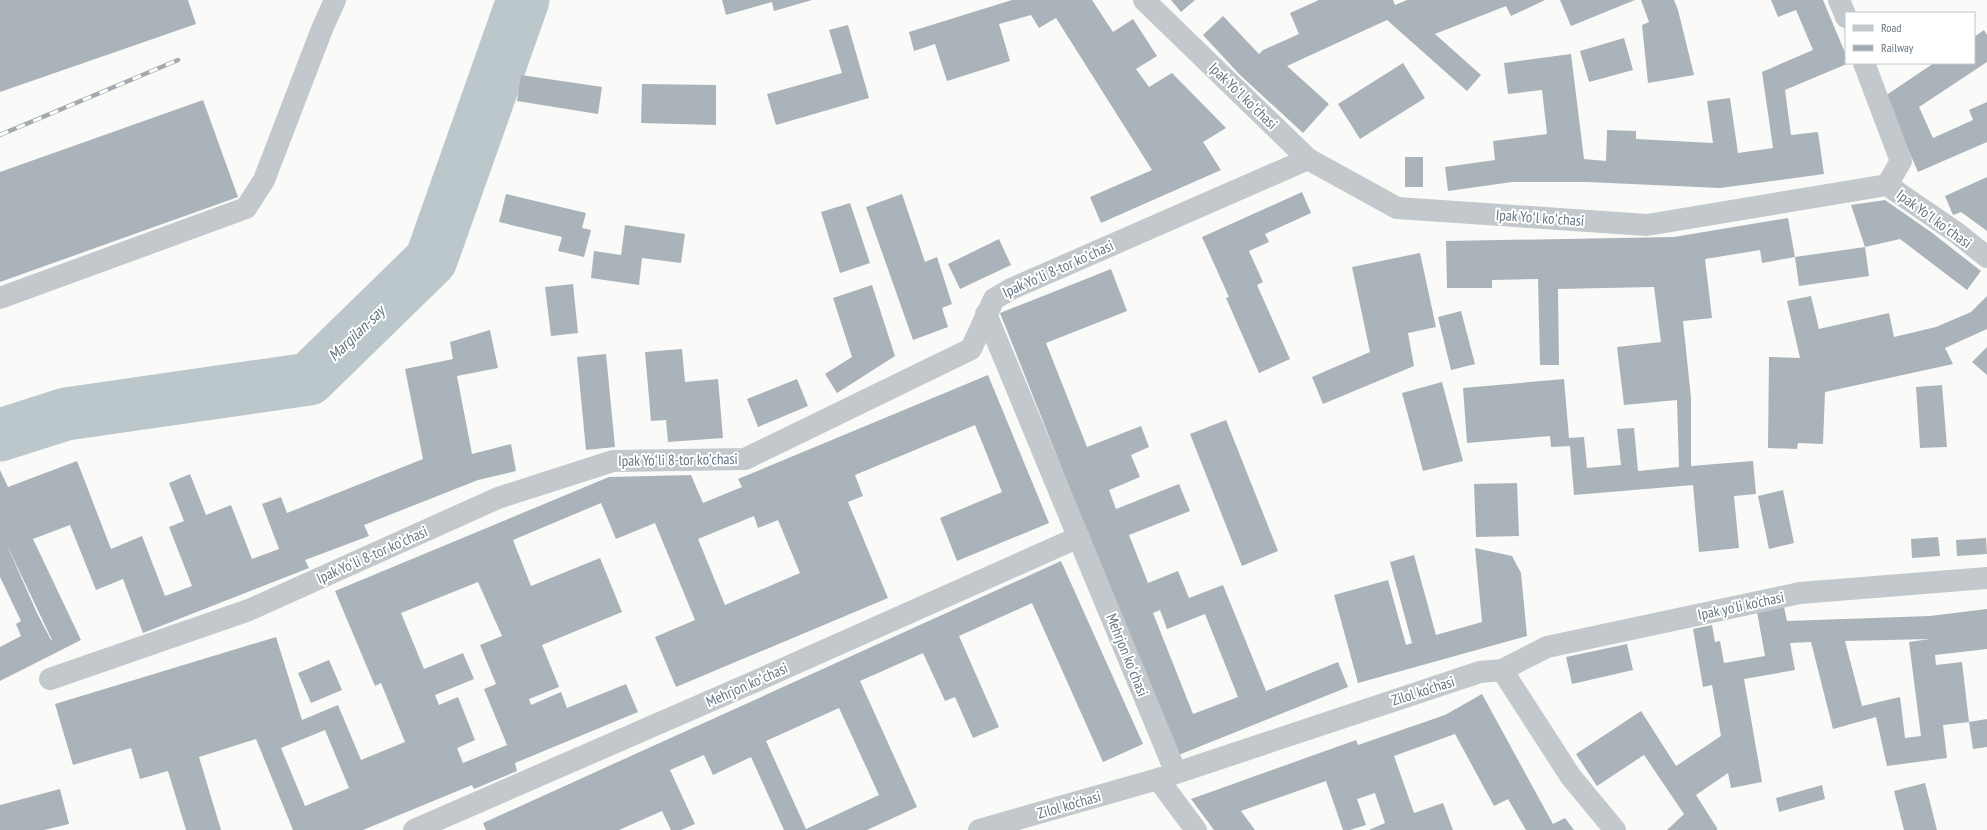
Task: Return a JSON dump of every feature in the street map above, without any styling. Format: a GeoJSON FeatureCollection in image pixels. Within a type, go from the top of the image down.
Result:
{"type":"FeatureCollection","features":[{"type":"Feature","properties":{"kind":"street"},"geometry":{"type":"LineString","coordinates":[[0,298],[246,208],[264,180],[295,96],[335,0]]}},
{"type":"Feature","properties":{"kind":"street","name":"Ipak Yoʻl koʻchasi"},"geometry":{"type":"LineString","coordinates":[[1144,0],[1308,159],[1397,208],[1647,225],[1887,185],[1957,233],[1987,258]]}},
{"type":"Feature","properties":{"kind":"street"},"geometry":{"type":"LineString","coordinates":[[1839,0],[1845,15]]}},
{"type":"Feature","properties":{"kind":"street"},"geometry":{"type":"LineString","coordinates":[[1864,64],[1901,161],[1887,185]]}},
{"type":"Feature","properties":{"kind":"street","name":"Ipak Yoʻli 8-tor koʼchasi"},"geometry":{"type":"LineString","coordinates":[[50,679],[249,610],[498,498],[613,461],[745,459],[971,349],[994,299],[1011,289],[1308,159]]}},
{"type":"Feature","properties":{"kind":"street","name":"Mehrjon koʻchasi"},"geometry":{"type":"LineString","coordinates":[[986,314],[1079,537],[1167,776]]}},
{"type":"Feature","properties":{"kind":"street","name":"Mehrjon koʻchasi"},"geometry":{"type":"LineString","coordinates":[[414,830],[756,681],[1079,537]]}},
{"type":"Feature","properties":{"kind":"street","name":"Ipak yo'li ko'chasi"},"geometry":{"type":"LineString","coordinates":[[1502,670],[1547,647],[1800,593],[1987,578]]}},
{"type":"Feature","properties":{"kind":"street"},"geometry":{"type":"LineString","coordinates":[[1502,670],[1571,776],[1615,830]]}},
{"type":"Feature","properties":{"kind":"street","name":"Zilol ko‘chasi"},"geometry":{"type":"LineString","coordinates":[[979,830],[1167,776],[1480,672],[1502,670]]}},
{"type":"Feature","properties":{"kind":"street"},"geometry":{"type":"LineString","coordinates":[[1167,776],[1196,830]]}},
{"type":"Feature","properties":{"kind":"building"},"geometry":{"type":"Polygon","coordinates":[[[0,0],[188,0],[196,24],[0,92],[0,0]]]}},
{"type":"Feature","properties":{"kind":"building"},"geometry":{"type":"Polygon","coordinates":[[[722,0],[812,0],[774,11],[772,2],[726,15],[722,0]]]}},
{"type":"Feature","properties":{"kind":"building"},"geometry":{"type":"Polygon","coordinates":[[[1012,0],[1092,0],[1113,32],[1133,19],[1157,56],[1136,69],[1149,87],[1172,73],[1226,128],[1203,142],[1221,170],[1101,223],[1090,197],[1152,170],[1056,18],[1039,28],[1031,15],[999,24],[1010,61],[947,81],[935,44],[914,51],[909,32],[1012,0]]]}},
{"type":"Feature","properties":{"kind":"building"},"geometry":{"type":"Polygon","coordinates":[[[1171,0],[1195,0],[1181,12],[1171,0]]]}},
{"type":"Feature","properties":{"kind":"building"},"geometry":{"type":"Polygon","coordinates":[[[1319,0],[1393,0],[1395,5],[1407,0],[1545,0],[1511,16],[1506,6],[1435,34],[1481,75],[1467,91],[1387,20],[1287,66],[1329,104],[1303,133],[1240,75],[1203,35],[1223,16],[1259,54],[1263,50],[1299,34],[1290,13],[1319,0]]]}},
{"type":"Feature","properties":{"kind":"building"},"geometry":{"type":"Polygon","coordinates":[[[1560,0],[1635,0],[1571,26],[1560,0]]]}},
{"type":"Feature","properties":{"kind":"building"},"geometry":{"type":"Polygon","coordinates":[[[1641,0],[1674,0],[1678,10],[1694,75],[1648,83],[1642,25],[1649,22],[1641,0]]]}},
{"type":"Feature","properties":{"kind":"building"},"geometry":{"type":"Polygon","coordinates":[[[1771,0],[1823,0],[1845,53],[1845,64],[1847,64],[1785,90],[1791,135],[1818,132],[1824,174],[1720,188],[1587,182],[1512,182],[1448,191],[1445,167],[1495,160],[1493,141],[1547,134],[1542,90],[1508,94],[1504,63],[1571,54],[1584,159],[1606,161],[1607,130],[1636,131],[1636,139],[1713,143],[1707,101],[1730,98],[1738,153],[1773,148],[1762,72],[1813,50],[1796,10],[1778,17],[1771,0]]]}},
{"type":"Feature","properties":{"kind":"building"},"geometry":{"type":"Polygon","coordinates":[[[848,25],[869,98],[776,125],[767,94],[842,73],[829,30],[848,25]]]}},
{"type":"Feature","properties":{"kind":"building"},"geometry":{"type":"Polygon","coordinates":[[[1984,30],[1987,35],[1987,62],[1919,107],[1933,138],[1973,120],[1969,110],[1987,102],[1987,142],[1918,172],[1885,96],[1933,64],[1975,64],[1975,36],[1984,30]]]}},
{"type":"Feature","properties":{"kind":"building"},"geometry":{"type":"Polygon","coordinates":[[[1624,38],[1633,70],[1589,82],[1580,51],[1624,38]]]}},
{"type":"Feature","properties":{"kind":"building"},"geometry":{"type":"Polygon","coordinates":[[[1403,63],[1425,98],[1360,139],[1338,104],[1403,63]]]}},
{"type":"Feature","properties":{"kind":"building"},"geometry":{"type":"Polygon","coordinates":[[[521,75],[602,87],[598,114],[517,101],[521,75]]]}},
{"type":"Feature","properties":{"kind":"building"},"geometry":{"type":"Polygon","coordinates":[[[642,84],[716,85],[716,125],[641,123],[642,84]]]}},
{"type":"Feature","properties":{"kind":"building"},"geometry":{"type":"Polygon","coordinates":[[[203,100],[238,197],[0,282],[0,172],[203,100]]]}},
{"type":"Feature","properties":{"kind":"building"},"geometry":{"type":"Polygon","coordinates":[[[1405,157],[1423,157],[1423,187],[1405,187],[1405,157]]]}},
{"type":"Feature","properties":{"kind":"building"},"geometry":{"type":"Polygon","coordinates":[[[1987,177],[1987,231],[1961,212],[1953,215],[1945,196],[1987,177]]]}},
{"type":"Feature","properties":{"kind":"building"},"geometry":{"type":"Polygon","coordinates":[[[1302,192],[1311,213],[1265,234],[1269,242],[1249,251],[1263,282],[1257,285],[1290,359],[1259,373],[1226,298],[1229,297],[1202,237],[1302,192]]]}},
{"type":"Feature","properties":{"kind":"building"},"geometry":{"type":"Polygon","coordinates":[[[506,194],[586,213],[582,228],[591,230],[584,257],[558,251],[562,237],[499,222],[506,194]]]}},
{"type":"Feature","properties":{"kind":"building"},"geometry":{"type":"Polygon","coordinates":[[[902,194],[925,262],[937,257],[952,304],[942,308],[948,327],[913,340],[866,207],[902,194]]]}},
{"type":"Feature","properties":{"kind":"building"},"geometry":{"type":"Polygon","coordinates":[[[1885,200],[1931,232],[1981,271],[1967,290],[1900,239],[1865,247],[1851,205],[1885,200]]]}},
{"type":"Feature","properties":{"kind":"building"},"geometry":{"type":"Polygon","coordinates":[[[850,203],[870,263],[840,273],[821,212],[850,203]]]}},
{"type":"Feature","properties":{"kind":"building"},"geometry":{"type":"Polygon","coordinates":[[[1788,218],[1795,257],[1762,263],[1760,250],[1705,259],[1712,318],[1683,321],[1691,398],[1691,466],[1753,461],[1756,494],[1734,496],[1739,548],[1699,552],[1693,485],[1574,495],[1570,446],[1551,447],[1550,436],[1467,443],[1463,388],[1564,379],[1569,438],[1584,437],[1587,468],[1621,465],[1617,429],[1634,428],[1638,471],[1679,467],[1677,400],[1624,405],[1617,347],[1661,342],[1654,287],[1558,289],[1559,365],[1540,365],[1538,279],[1492,280],[1492,288],[1447,288],[1446,241],[1674,237],[1788,218]]]}},
{"type":"Feature","properties":{"kind":"building"},"geometry":{"type":"Polygon","coordinates":[[[625,225],[685,234],[681,263],[642,258],[639,285],[591,278],[594,251],[621,255],[625,225]]]}},
{"type":"Feature","properties":{"kind":"building"},"geometry":{"type":"Polygon","coordinates":[[[999,239],[1011,265],[960,289],[948,264],[999,239]]]}},
{"type":"Feature","properties":{"kind":"building"},"geometry":{"type":"Polygon","coordinates":[[[1865,247],[1869,276],[1799,286],[1795,257],[1865,247]]]}},
{"type":"Feature","properties":{"kind":"building"},"geometry":{"type":"Polygon","coordinates":[[[1420,253],[1436,327],[1408,333],[1414,366],[1323,404],[1312,377],[1370,352],[1352,267],[1420,253]]]}},
{"type":"Feature","properties":{"kind":"building"},"geometry":{"type":"Polygon","coordinates":[[[1111,269],[1127,311],[1046,343],[1087,447],[1141,426],[1149,447],[1131,455],[1140,477],[1109,490],[1116,509],[1179,484],[1190,511],[1129,535],[1148,583],[1178,571],[1189,598],[1223,585],[1266,691],[1338,662],[1348,687],[1176,756],[1000,313],[1111,269]],[[1160,610],[1153,613],[1193,714],[1238,697],[1205,614],[1167,629],[1160,610]]]}},
{"type":"Feature","properties":{"kind":"building"},"geometry":{"type":"Polygon","coordinates":[[[573,284],[578,333],[551,336],[545,287],[573,284]]]}},
{"type":"Feature","properties":{"kind":"building"},"geometry":{"type":"Polygon","coordinates":[[[872,285],[895,356],[837,393],[825,374],[852,357],[833,298],[872,285]]]}},
{"type":"Feature","properties":{"kind":"building"},"geometry":{"type":"Polygon","coordinates":[[[1811,296],[1819,329],[1889,313],[1894,337],[1936,327],[1971,312],[1987,296],[1987,329],[1945,348],[1953,364],[1825,392],[1823,444],[1798,443],[1797,449],[1768,448],[1769,357],[1800,358],[1787,301],[1811,296]]]}},
{"type":"Feature","properties":{"kind":"building"},"geometry":{"type":"Polygon","coordinates":[[[1461,311],[1475,364],[1451,370],[1438,317],[1461,311]]]}},
{"type":"Feature","properties":{"kind":"building"},"geometry":{"type":"Polygon","coordinates":[[[490,330],[498,368],[457,376],[472,454],[511,444],[516,471],[478,480],[364,525],[369,536],[305,560],[309,568],[143,633],[123,579],[96,590],[70,525],[33,539],[81,640],[0,681],[0,647],[21,636],[16,624],[21,621],[0,577],[0,470],[8,487],[77,461],[111,549],[142,536],[165,596],[192,586],[169,527],[184,521],[169,483],[190,474],[206,515],[231,505],[252,559],[279,549],[262,504],[281,497],[287,513],[423,459],[405,369],[453,359],[450,342],[490,330]],[[6,543],[37,613],[52,640],[6,543]]]}},
{"type":"Feature","properties":{"kind":"building"},"geometry":{"type":"Polygon","coordinates":[[[1987,347],[1987,375],[1972,362],[1987,347]]]}},
{"type":"Feature","properties":{"kind":"building"},"geometry":{"type":"Polygon","coordinates":[[[682,349],[685,382],[718,379],[723,438],[668,442],[666,420],[651,421],[645,352],[682,349]]]}},
{"type":"Feature","properties":{"kind":"building"},"geometry":{"type":"Polygon","coordinates":[[[606,354],[615,447],[586,450],[577,357],[606,354]]]}},
{"type":"Feature","properties":{"kind":"building"},"geometry":{"type":"Polygon","coordinates":[[[988,375],[1049,523],[957,561],[940,518],[1002,492],[975,425],[855,475],[863,496],[848,502],[888,598],[676,687],[655,637],[695,620],[655,523],[616,539],[601,503],[513,540],[531,586],[600,558],[622,612],[542,645],[559,687],[529,699],[531,705],[561,692],[567,708],[626,684],[638,712],[515,763],[517,771],[474,789],[472,785],[363,830],[293,830],[256,739],[199,757],[221,830],[186,830],[168,771],[140,779],[131,748],[73,765],[55,704],[276,637],[302,720],[338,705],[361,760],[405,742],[381,683],[375,686],[335,591],[609,477],[691,475],[703,503],[742,487],[738,479],[988,375]],[[754,516],[698,539],[725,605],[800,573],[778,520],[758,528],[754,516]],[[478,582],[401,613],[424,669],[463,653],[474,679],[435,695],[439,705],[458,697],[475,740],[457,748],[463,763],[507,745],[484,689],[496,684],[480,645],[502,636],[478,582]],[[325,730],[281,748],[305,806],[349,788],[325,730]]]}},
{"type":"Feature","properties":{"kind":"building"},"geometry":{"type":"Polygon","coordinates":[[[797,379],[808,406],[758,427],[747,399],[797,379]]]}},
{"type":"Feature","properties":{"kind":"building"},"geometry":{"type":"Polygon","coordinates":[[[1442,382],[1463,461],[1423,471],[1402,393],[1442,382]]]}},
{"type":"Feature","properties":{"kind":"building"},"geometry":{"type":"Polygon","coordinates":[[[1942,385],[1947,447],[1920,448],[1916,387],[1942,385]]]}},
{"type":"Feature","properties":{"kind":"building"},"geometry":{"type":"Polygon","coordinates":[[[1226,420],[1278,551],[1242,566],[1190,434],[1226,420]]]}},
{"type":"Feature","properties":{"kind":"building"},"geometry":{"type":"Polygon","coordinates":[[[1517,483],[1519,536],[1476,537],[1474,484],[1517,483]]]}},
{"type":"Feature","properties":{"kind":"building"},"geometry":{"type":"Polygon","coordinates":[[[1783,490],[1794,543],[1769,549],[1758,496],[1783,490]]]}},
{"type":"Feature","properties":{"kind":"building"},"geometry":{"type":"Polygon","coordinates":[[[1938,537],[1940,556],[1912,558],[1911,539],[1938,537]]]}},
{"type":"Feature","properties":{"kind":"building"},"geometry":{"type":"Polygon","coordinates":[[[1986,538],[1987,554],[1957,556],[1956,540],[1986,538]]]}},
{"type":"Feature","properties":{"kind":"building"},"geometry":{"type":"Polygon","coordinates":[[[1475,548],[1512,556],[1521,573],[1527,636],[1358,683],[1334,595],[1388,580],[1406,645],[1412,643],[1390,562],[1414,555],[1436,635],[1482,622],[1475,548]]]}},
{"type":"Feature","properties":{"kind":"building"},"geometry":{"type":"Polygon","coordinates":[[[1061,561],[1143,744],[1103,762],[1032,603],[959,636],[999,727],[973,738],[955,697],[945,701],[923,653],[860,681],[917,807],[867,830],[784,830],[751,757],[713,775],[704,755],[670,770],[695,824],[681,830],[671,830],[662,811],[619,830],[486,830],[483,823],[1061,561]],[[839,708],[766,741],[806,829],[879,795],[839,708]]]}},
{"type":"Feature","properties":{"kind":"building"},"geometry":{"type":"Polygon","coordinates":[[[1784,607],[1787,621],[1930,616],[1987,609],[1987,649],[1935,655],[1936,665],[1962,662],[1969,722],[1943,725],[1947,758],[1887,766],[1876,717],[1833,729],[1811,642],[1790,643],[1795,670],[1744,679],[1762,782],[1731,788],[1728,773],[1696,795],[1717,830],[1667,830],[1684,814],[1644,755],[1597,786],[1576,754],[1641,711],[1676,766],[1721,736],[1712,685],[1703,687],[1693,629],[1712,625],[1715,642],[1720,641],[1724,663],[1765,656],[1757,612],[1784,607]],[[1930,639],[1845,641],[1862,706],[1900,697],[1905,738],[1921,736],[1909,642],[1930,639]]]}},
{"type":"Feature","properties":{"kind":"building"},"geometry":{"type":"Polygon","coordinates":[[[1627,644],[1633,670],[1572,684],[1566,657],[1627,644]]]}},
{"type":"Feature","properties":{"kind":"building"},"geometry":{"type":"Polygon","coordinates":[[[329,660],[342,690],[311,703],[298,673],[329,660]]]}},
{"type":"Feature","properties":{"kind":"building"},"geometry":{"type":"Polygon","coordinates":[[[1482,694],[1553,824],[1565,818],[1574,830],[1526,830],[1508,799],[1494,806],[1455,734],[1394,756],[1414,813],[1443,803],[1453,830],[1369,830],[1385,823],[1375,793],[1357,799],[1366,825],[1350,830],[1343,830],[1326,781],[1241,811],[1255,830],[1214,830],[1191,799],[1356,740],[1358,745],[1445,715],[1482,694]]]}},
{"type":"Feature","properties":{"kind":"building"},"geometry":{"type":"Polygon","coordinates":[[[1987,719],[1987,747],[1973,749],[1969,722],[1987,719]]]}},
{"type":"Feature","properties":{"kind":"building"},"geometry":{"type":"Polygon","coordinates":[[[1925,783],[1937,830],[1904,830],[1894,791],[1925,783]]]}},
{"type":"Feature","properties":{"kind":"building"},"geometry":{"type":"Polygon","coordinates":[[[1822,785],[1825,799],[1779,812],[1776,798],[1822,785]]]}},
{"type":"Feature","properties":{"kind":"building"},"geometry":{"type":"Polygon","coordinates":[[[60,789],[69,824],[44,830],[0,830],[0,805],[60,789]]]}},
{"type":"Feature","properties":{"kind":"waterway","name":"Margilan-say"},"geometry":{"type":"LineString","coordinates":[[0,435],[66,414],[309,379],[431,260],[523,0]]}},
{"type":"Feature","properties":{"kind":"railway"},"geometry":{"type":"LineString","coordinates":[[0,135],[178,60]]}}]}
